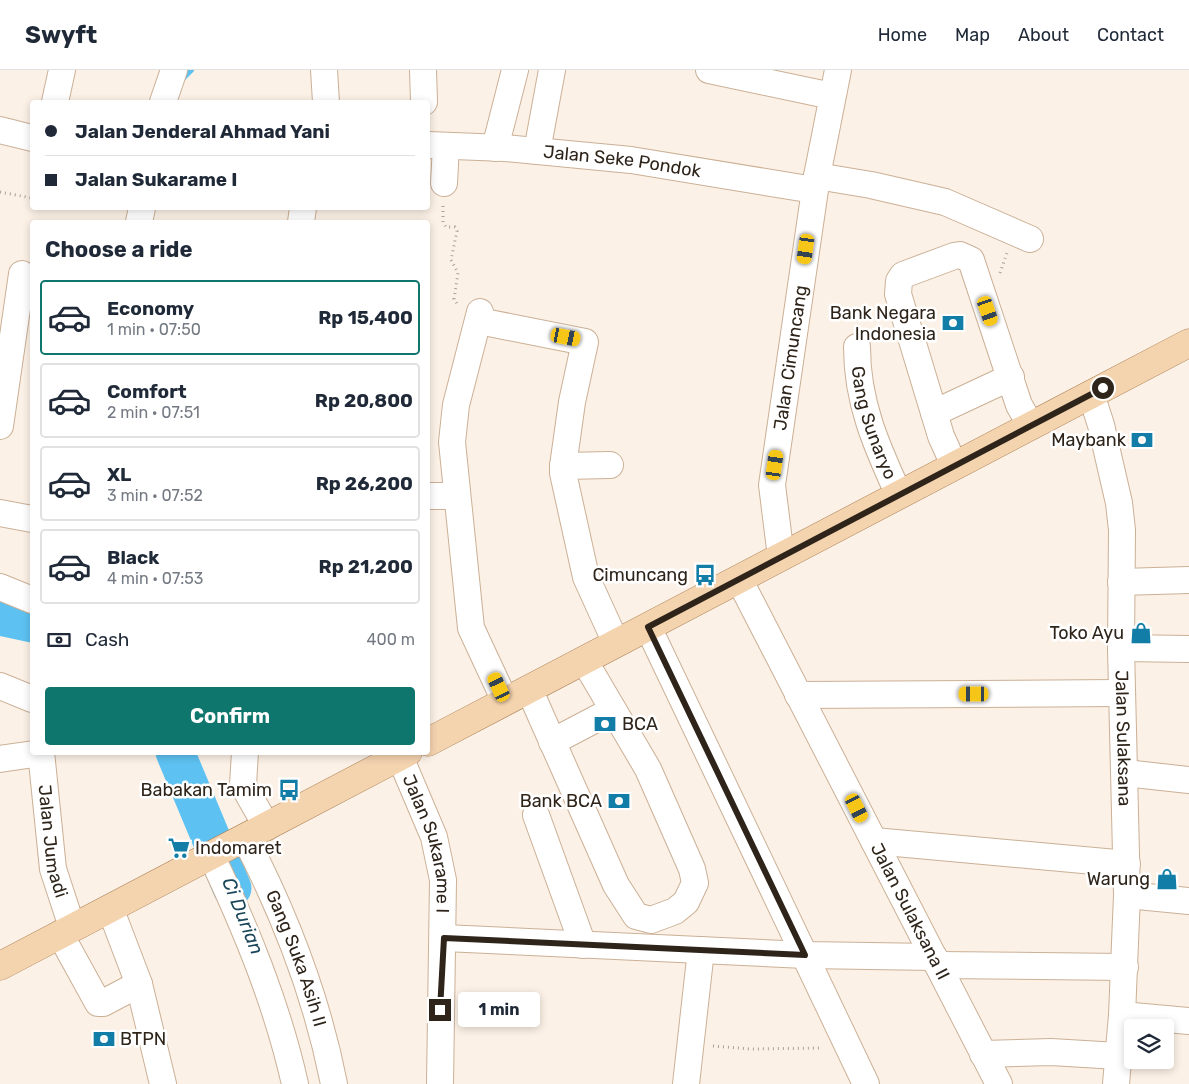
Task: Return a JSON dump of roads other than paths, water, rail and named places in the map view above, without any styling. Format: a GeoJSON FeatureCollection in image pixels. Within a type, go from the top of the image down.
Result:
{"type":"FeatureCollection","features":[{"type":"Feature","properties":{"kind":"main road"},"geometry":{"type":"LineString","coordinates":[[430,741],[1189,343]]}},
{"type":"Feature","properties":{"kind":"main road"},"geometry":{"type":"LineString","coordinates":[[0,966],[404,755]]}},
{"type":"Feature","properties":{"kind":"street"},"geometry":{"type":"LineString","coordinates":[[54,100],[62,70]]}},
{"type":"Feature","properties":{"kind":"street"},"geometry":{"type":"LineString","coordinates":[[324,70],[326,100]]}},
{"type":"Feature","properties":{"kind":"street"},"geometry":{"type":"LineString","coordinates":[[423,70],[424,100]]}},
{"type":"Feature","properties":{"kind":"street"},"geometry":{"type":"LineString","coordinates":[[495,148],[515,70]]}},
{"type":"Feature","properties":{"kind":"street"},"geometry":{"type":"LineString","coordinates":[[537,151],[552,70]]}},
{"type":"Feature","properties":{"kind":"street"},"geometry":{"type":"LineString","coordinates":[[709,70],[832,96]]}},
{"type":"Feature","properties":{"kind":"street","name":"Jalan Cimuncang"},"geometry":{"type":"LineString","coordinates":[[781,557],[772,485],[816,183],[838,70]]}},
{"type":"Feature","properties":{"kind":"street"},"geometry":{"type":"LineString","coordinates":[[164,100],[172,71]]}},
{"type":"Feature","properties":{"kind":"street"},"geometry":{"type":"LineString","coordinates":[[0,130],[30,138]]}},
{"type":"Feature","properties":{"kind":"street"},"geometry":{"type":"LineString","coordinates":[[436,146],[444,183]]}},
{"type":"Feature","properties":{"kind":"street","name":"Jalan Seke Pondok"},"geometry":{"type":"LineString","coordinates":[[436,146],[537,151],[631,160],[816,183],[871,184],[945,202],[1030,239]]}},
{"type":"Feature","properties":{"kind":"street"},"geometry":{"type":"LineString","coordinates":[[954,465],[941,436],[898,294],[899,281],[903,275],[954,256],[960,255],[971,260],[1019,404],[1031,426]]}},
{"type":"Feature","properties":{"kind":"street"},"geometry":{"type":"LineString","coordinates":[[0,426],[18,273]]}},
{"type":"Feature","properties":{"kind":"street"},"geometry":{"type":"LineString","coordinates":[[505,701],[471,628],[452,442],[452,425],[480,316],[585,342],[572,402],[563,466],[586,577],[616,643]]}},
{"type":"Feature","properties":{"kind":"street","name":"Gang Sunaryo"},"geometry":{"type":"LineString","coordinates":[[857,346],[857,371],[872,433],[900,495]]}},
{"type":"Feature","properties":{"kind":"street"},"geometry":{"type":"LineString","coordinates":[[934,413],[1011,378]]}},
{"type":"Feature","properties":{"kind":"street","name":"Jalan Sulaksana"},"geometry":{"type":"LineString","coordinates":[[1091,394],[1101,425],[1119,503],[1122,530],[1121,648],[1127,896],[1125,967],[1116,1084]]}},
{"type":"Feature","properties":{"kind":"street"},"geometry":{"type":"LineString","coordinates":[[563,466],[610,465]]}},
{"type":"Feature","properties":{"kind":"street"},"geometry":{"type":"LineString","coordinates":[[430,496],[457,496]]}},
{"type":"Feature","properties":{"kind":"street"},"geometry":{"type":"LineString","coordinates":[[0,513],[30,518]]}},
{"type":"Feature","properties":{"kind":"street","name":"Jalan Sulaksana II"},"geometry":{"type":"LineString","coordinates":[[739,579],[999,1084]]}},
{"type":"Feature","properties":{"kind":"street"},"geometry":{"type":"LineString","coordinates":[[1121,582],[1189,580]]}},
{"type":"Feature","properties":{"kind":"street"},"geometry":{"type":"LineString","coordinates":[[0,588],[30,599]]}},
{"type":"Feature","properties":{"kind":"street"},"geometry":{"type":"LineString","coordinates":[[648,627],[866,1084]]}},
{"type":"Feature","properties":{"kind":"street"},"geometry":{"type":"LineString","coordinates":[[1121,648],[1189,649]]}},
{"type":"Feature","properties":{"kind":"street"},"geometry":{"type":"LineString","coordinates":[[529,689],[616,886],[636,916],[651,920],[675,911],[691,896],[695,883],[692,869],[648,769],[584,660]]}},
{"type":"Feature","properties":{"kind":"street"},"geometry":{"type":"LineString","coordinates":[[0,686],[30,698]]}},
{"type":"Feature","properties":{"kind":"street"},"geometry":{"type":"LineString","coordinates":[[798,695],[1122,693]]}},
{"type":"Feature","properties":{"kind":"street"},"geometry":{"type":"LineString","coordinates":[[552,742],[614,710]]}},
{"type":"Feature","properties":{"kind":"street"},"geometry":{"type":"LineString","coordinates":[[0,759],[30,755]]}},
{"type":"Feature","properties":{"kind":"street","name":"Jalan Jumadi"},"geometry":{"type":"LineString","coordinates":[[41,755],[53,869],[66,931],[98,1003],[139,984]]}},
{"type":"Feature","properties":{"kind":"street"},"geometry":{"type":"LineString","coordinates":[[245,755],[243,785],[233,844],[255,954],[275,1009],[295,1084]]}},
{"type":"Feature","properties":{"kind":"street","name":"Jalan Sukarame I"},"geometry":{"type":"LineString","coordinates":[[404,755],[434,837],[443,880],[444,938],[439,1045],[440,1084]]}},
{"type":"Feature","properties":{"kind":"street"},"geometry":{"type":"LineString","coordinates":[[1125,773],[1189,780]]}},
{"type":"Feature","properties":{"kind":"street"},"geometry":{"type":"LineString","coordinates":[[536,815],[583,945]]}},
{"type":"Feature","properties":{"kind":"street"},"geometry":{"type":"LineString","coordinates":[[874,841],[1127,864]]}},
{"type":"Feature","properties":{"kind":"street","name":"Gang Suka Asih II"},"geometry":{"type":"LineString","coordinates":[[233,844],[268,883],[309,984],[334,1084]]}},
{"type":"Feature","properties":{"kind":"street"},"geometry":{"type":"LineString","coordinates":[[1127,896],[1189,901]]}},
{"type":"Feature","properties":{"kind":"street"},"geometry":{"type":"LineString","coordinates":[[110,908],[139,984],[163,1084]]}},
{"type":"Feature","properties":{"kind":"street"},"geometry":{"type":"LineString","coordinates":[[444,938],[936,961],[1125,967]]}},
{"type":"Feature","properties":{"kind":"street"},"geometry":{"type":"LineString","coordinates":[[686,1084],[701,950]]}},
{"type":"Feature","properties":{"kind":"street"},"geometry":{"type":"LineString","coordinates":[[1122,1015],[1189,1021]]}},
{"type":"Feature","properties":{"kind":"street"},"geometry":{"type":"LineString","coordinates":[[984,1054],[1051,1052],[1118,1056]]}},
{"type":"Feature","properties":{"kind":"waterway"},"geometry":{"type":"LineString","coordinates":[[181,80],[191,70]]}},
{"type":"Feature","properties":{"kind":"waterway","name":"Ci Durian"},"geometry":{"type":"LineString","coordinates":[[0,616],[30,623]]}},
{"type":"Feature","properties":{"kind":"waterway","name":"Ci Durian"},"geometry":{"type":"LineString","coordinates":[[176,755],[232,888]]}},
{"type":"Feature","properties":{"kind":"place","name":"Bank Negara Indonesia"},"geometry":{"type":"Point","coordinates":[953,323]}},
{"type":"Feature","properties":{"kind":"place","name":"Maybank"},"geometry":{"type":"Point","coordinates":[1142,440]}},
{"type":"Feature","properties":{"kind":"place","name":"Cimuncang"},"geometry":{"type":"Point","coordinates":[705,575]}},
{"type":"Feature","properties":{"kind":"place","name":"Toko Ayu"},"geometry":{"type":"Point","coordinates":[1141,633]}},
{"type":"Feature","properties":{"kind":"place","name":"BCA"},"geometry":{"type":"Point","coordinates":[605,724]}},
{"type":"Feature","properties":{"kind":"place","name":"Babakan Tamim"},"geometry":{"type":"Point","coordinates":[289,790]}},
{"type":"Feature","properties":{"kind":"place","name":"Bank BCA"},"geometry":{"type":"Point","coordinates":[619,801]}},
{"type":"Feature","properties":{"kind":"place","name":"Indomaret"},"geometry":{"type":"Point","coordinates":[179,848]}},
{"type":"Feature","properties":{"kind":"place","name":"Warung"},"geometry":{"type":"Point","coordinates":[1167,879]}},
{"type":"Feature","properties":{"kind":"place","name":"BTPN"},"geometry":{"type":"Point","coordinates":[104,1039]}}]}
